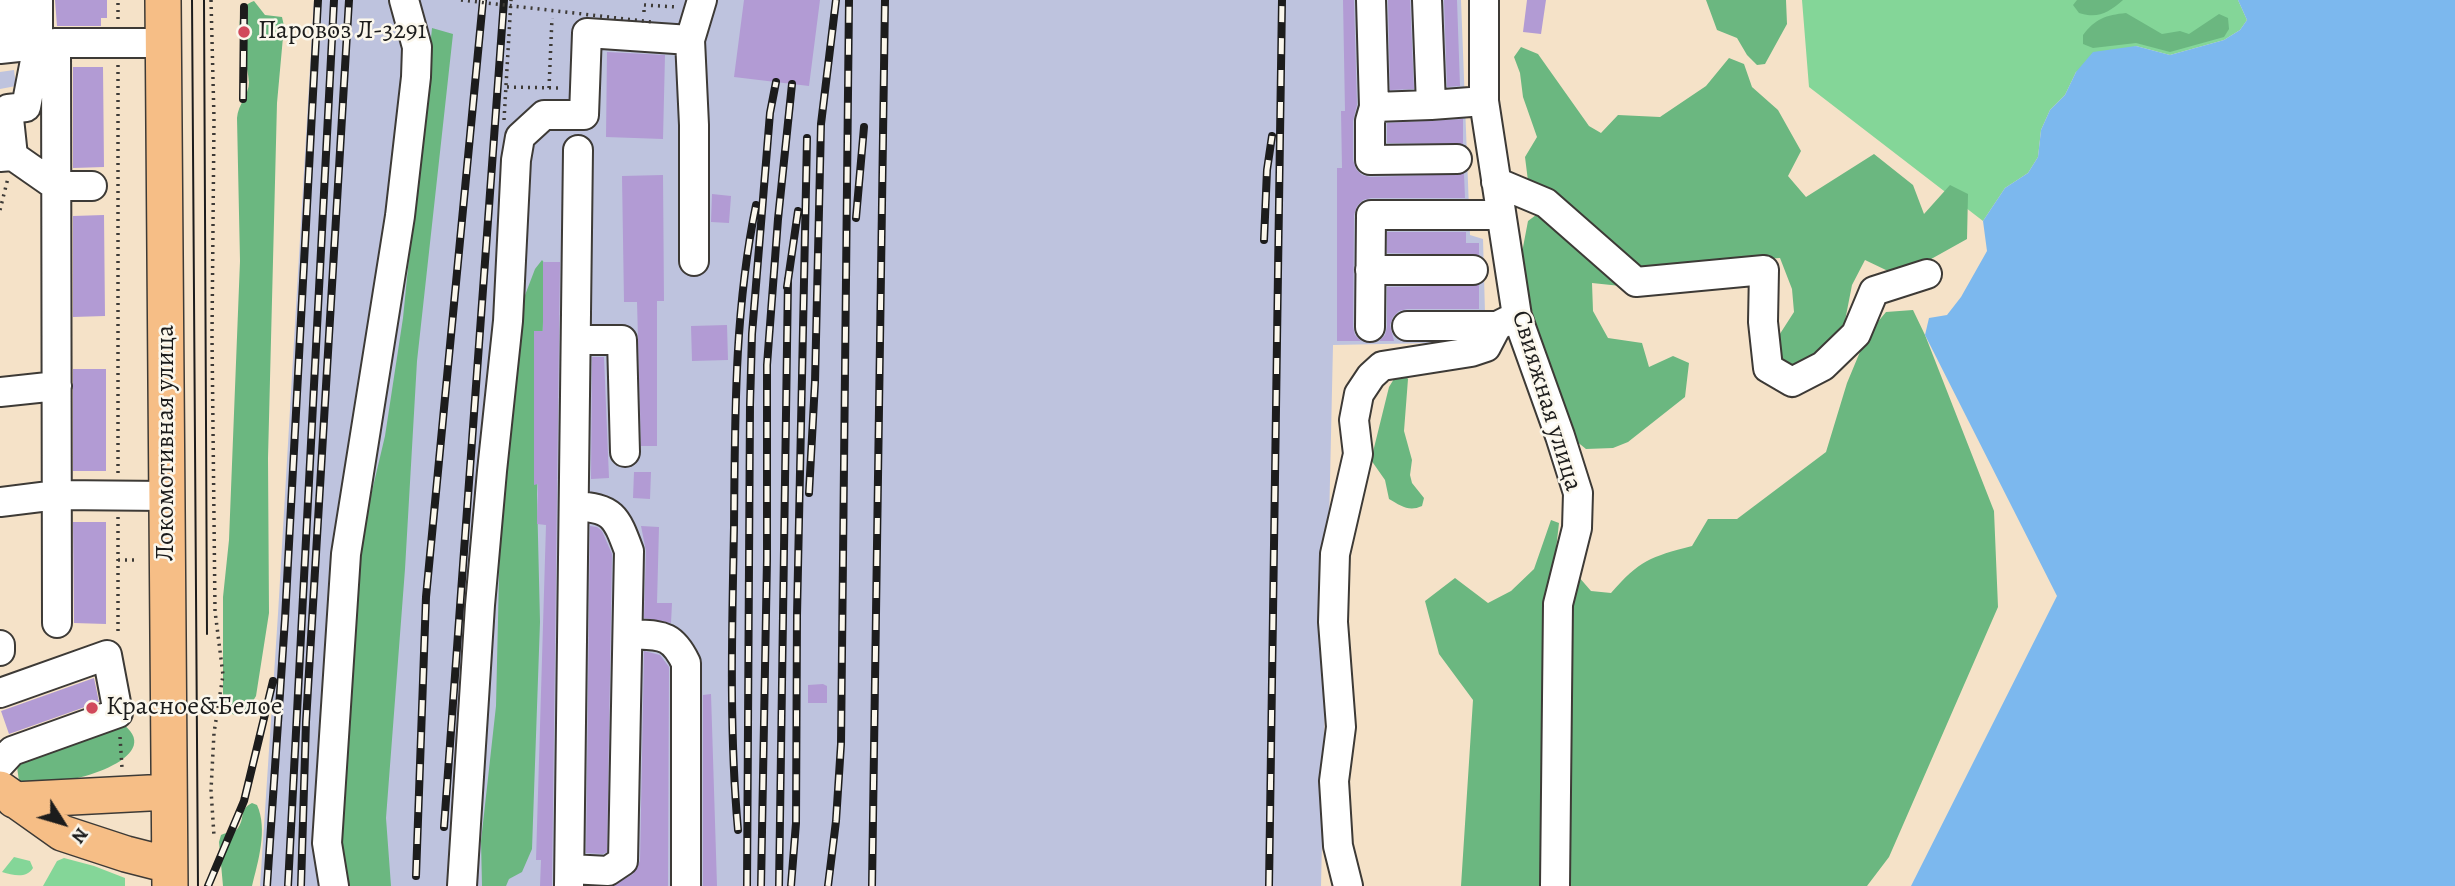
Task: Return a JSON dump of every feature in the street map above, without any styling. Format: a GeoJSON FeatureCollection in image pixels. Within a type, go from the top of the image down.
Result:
{"type":"FeatureCollection","features":[{"type":"Feature","properties":{"kind":"main road","name":"Локомотивная улица"},"geometry":{"type":"LineString","coordinates":[[163,0],[169,876]]}},
{"type":"Feature","properties":{"kind":"main road"},"geometry":{"type":"LineString","coordinates":[[5,799],[169,792]]}},
{"type":"Feature","properties":{"kind":"main road"},"geometry":{"type":"LineString","coordinates":[[5,799],[62,833],[126,854],[169,876]]}},
{"type":"Feature","properties":{"kind":"street"},"geometry":{"type":"LineString","coordinates":[[10,0],[27,46],[56,186],[57,623]]}},
{"type":"Feature","properties":{"kind":"street"},"geometry":{"type":"LineString","coordinates":[[38,0],[27,46],[26,107],[8,109],[7,157],[56,186],[92,186]]}},
{"type":"Feature","properties":{"kind":"street"},"geometry":{"type":"LineString","coordinates":[[334,886],[327,843],[346,554],[400,216],[416,77],[417,47],[404,0]]}},
{"type":"Feature","properties":{"kind":"street"},"geometry":{"type":"LineString","coordinates":[[1371,0],[1374,107],[1358,160],[1457,159]]}},
{"type":"Feature","properties":{"kind":"street"},"geometry":{"type":"LineString","coordinates":[[1427,0],[1430,105]]}},
{"type":"Feature","properties":{"kind":"street","name":"Свияжная улица"},"geometry":{"type":"LineString","coordinates":[[1484,0],[1484,101],[1501,215],[1507,321],[1560,436],[1577,494],[1577,528],[1558,604],[1555,886]]}},
{"type":"Feature","properties":{"kind":"street"},"geometry":{"type":"LineString","coordinates":[[694,261],[694,125],[690,40],[701,4]]}},
{"type":"Feature","properties":{"kind":"street"},"geometry":{"type":"LineString","coordinates":[[462,886],[481,592],[509,321],[516,160],[520,137],[544,116],[584,115],[587,33],[690,40]]}},
{"type":"Feature","properties":{"kind":"street"},"geometry":{"type":"LineString","coordinates":[[27,46],[164,43]]}},
{"type":"Feature","properties":{"kind":"street"},"geometry":{"type":"LineString","coordinates":[[1374,107],[1484,101]]}},
{"type":"Feature","properties":{"kind":"street"},"geometry":{"type":"LineString","coordinates":[[574,506],[598,508],[611,515],[623,534],[629,551],[623,861],[608,878],[569,877],[578,150]]}},
{"type":"Feature","properties":{"kind":"street"},"geometry":{"type":"LineString","coordinates":[[1496,183],[1546,202],[1636,282],[1763,270],[1763,322],[1768,368],[1792,382],[1824,366],[1856,334],[1874,290],[1927,274]]}},
{"type":"Feature","properties":{"kind":"street"},"geometry":{"type":"LineString","coordinates":[[1370,327],[1371,206],[1501,215]]}},
{"type":"Feature","properties":{"kind":"street"},"geometry":{"type":"LineString","coordinates":[[1370,270],[1473,270]]}},
{"type":"Feature","properties":{"kind":"street"},"geometry":{"type":"LineString","coordinates":[[1407,326],[1507,321]]}},
{"type":"Feature","properties":{"kind":"street"},"geometry":{"type":"LineString","coordinates":[[1348,886],[1338,846],[1334,781],[1341,727],[1333,622],[1335,554],[1358,454],[1354,420],[1359,394],[1371,376],[1382,366],[1472,352],[1486,346],[1507,321]]}},
{"type":"Feature","properties":{"kind":"street"},"geometry":{"type":"LineString","coordinates":[[576,340],[622,340],[625,452]]}},
{"type":"Feature","properties":{"kind":"street"},"geometry":{"type":"LineString","coordinates":[[0,392],[57,386]]}},
{"type":"Feature","properties":{"kind":"street"},"geometry":{"type":"LineString","coordinates":[[0,502],[57,495],[167,496]]}},
{"type":"Feature","properties":{"kind":"street"},"geometry":{"type":"LineString","coordinates":[[628,634],[662,636],[677,645],[686,663],[686,886]]}},
{"type":"Feature","properties":{"kind":"street"},"geometry":{"type":"LineString","coordinates":[[0,645],[0,651]]}},
{"type":"Feature","properties":{"kind":"street"},"geometry":{"type":"LineString","coordinates":[[0,693],[107,655],[118,713],[12,751],[0,764]]}},
{"type":"Feature","properties":{"kind":"path"},"geometry":{"type":"LineString","coordinates":[[118,0],[118,638]]}},
{"type":"Feature","properties":{"kind":"path"},"geometry":{"type":"LineString","coordinates":[[211,0],[214,119],[212,336],[215,611],[223,675],[215,710],[211,790],[214,836]]}},
{"type":"Feature","properties":{"kind":"path"},"geometry":{"type":"LineString","coordinates":[[461,0],[652,22]]}},
{"type":"Feature","properties":{"kind":"path"},"geometry":{"type":"LineString","coordinates":[[504,125],[511,0]]}},
{"type":"Feature","properties":{"kind":"path"},"geometry":{"type":"LineString","coordinates":[[642,12],[644,5],[701,4]]}},
{"type":"Feature","properties":{"kind":"path"},"geometry":{"type":"LineString","coordinates":[[549,88],[552,18]]}},
{"type":"Feature","properties":{"kind":"path"},"geometry":{"type":"LineString","coordinates":[[506,87],[585,88]]}},
{"type":"Feature","properties":{"kind":"path"},"geometry":{"type":"LineString","coordinates":[[0,211],[7,157]]}},
{"type":"Feature","properties":{"kind":"path"},"geometry":{"type":"LineString","coordinates":[[118,560],[138,560]]}},
{"type":"Feature","properties":{"kind":"path"},"geometry":{"type":"LineString","coordinates":[[118,713],[124,795]]}},
{"type":"Feature","properties":{"kind":"shaded area"},"geometry":{"type":"Polygon","coordinates":[[[314,0],[1461,0],[1470,235],[1483,239],[1485,313],[1480,342],[1333,345],[1321,886],[260,886],[314,0]]]}},
{"type":"Feature","properties":{"kind":"shaded area"},"geometry":{"type":"Polygon","coordinates":[[[14,70],[16,86],[0,89],[0,72],[14,70]]]}},
{"type":"Feature","properties":{"kind":"green space"},"geometry":{"type":"Polygon","coordinates":[[[1706,0],[1786,0],[1787,24],[1765,64],[1757,65],[1737,38],[1717,30],[1706,0]]]}},
{"type":"Feature","properties":{"kind":"green space"},"geometry":{"type":"Polygon","coordinates":[[[1802,0],[2238,0],[2247,20],[2240,30],[2224,40],[2170,55],[2136,46],[2076,72],[2065,95],[2050,110],[2041,130],[2038,157],[2028,173],[2005,188],[1983,221],[1809,87],[1802,0]]]}},
{"type":"Feature","properties":{"kind":"green space"},"geometry":{"type":"Polygon","coordinates":[[[2077,0],[2123,0],[2107,11],[2092,15],[2079,13],[2073,5],[2077,0]]]}},
{"type":"Feature","properties":{"kind":"green space"},"geometry":{"type":"Polygon","coordinates":[[[254,1],[265,15],[282,17],[284,26],[277,103],[268,458],[269,613],[256,696],[247,711],[237,716],[225,711],[223,705],[223,597],[229,540],[240,261],[237,118],[249,82],[240,25],[245,6],[254,1]]]}},
{"type":"Feature","properties":{"kind":"green space"},"geometry":{"type":"Polygon","coordinates":[[[2126,13],[2162,34],[2180,31],[2189,34],[2219,14],[2228,18],[2229,29],[2224,37],[2170,52],[2136,43],[2093,48],[2083,44],[2083,35],[2097,22],[2126,13]]]}},
{"type":"Feature","properties":{"kind":"green space"},"geometry":{"type":"Polygon","coordinates":[[[432,28],[453,34],[417,361],[405,569],[386,818],[391,886],[345,886],[338,835],[355,563],[385,436],[403,318],[432,28]]]}},
{"type":"Feature","properties":{"kind":"green space"},"geometry":{"type":"Polygon","coordinates":[[[1521,47],[1538,54],[1589,126],[1601,133],[1618,115],[1660,117],[1706,86],[1729,58],[1744,64],[1752,87],[1778,110],[1801,151],[1788,176],[1806,197],[1874,154],[1913,185],[1924,214],[1950,185],[1968,194],[1967,239],[1924,263],[1888,271],[1865,260],[1852,285],[1843,331],[1829,349],[1794,367],[1777,364],[1776,340],[1794,312],[1792,289],[1780,258],[1734,261],[1659,290],[1592,283],[1593,311],[1608,338],[1642,343],[1649,367],[1673,356],[1689,363],[1685,397],[1628,442],[1613,448],[1586,449],[1565,432],[1520,263],[1528,221],[1540,212],[1528,181],[1525,157],[1537,137],[1523,97],[1520,73],[1514,57],[1521,47]]]}},
{"type":"Feature","properties":{"kind":"green space"},"geometry":{"type":"Polygon","coordinates":[[[542,260],[545,264],[537,495],[540,622],[532,849],[522,872],[509,879],[506,886],[482,886],[481,841],[496,706],[500,532],[522,303],[535,269],[542,260]]]}},
{"type":"Feature","properties":{"kind":"green space"},"geometry":{"type":"Polygon","coordinates":[[[1913,310],[1994,511],[1998,607],[1889,857],[1867,886],[1559,886],[1566,578],[1578,576],[1591,591],[1611,593],[1630,573],[1647,561],[1692,546],[1708,519],[1737,519],[1826,452],[1847,383],[1867,335],[1886,312],[1913,310]]]}},
{"type":"Feature","properties":{"kind":"green space"},"geometry":{"type":"Polygon","coordinates":[[[1397,374],[1405,375],[1408,379],[1404,431],[1412,460],[1412,483],[1424,498],[1422,506],[1413,508],[1401,506],[1389,499],[1385,480],[1371,460],[1389,387],[1397,374]]]}},
{"type":"Feature","properties":{"kind":"green space"},"geometry":{"type":"Polygon","coordinates":[[[1551,520],[1559,523],[1551,594],[1548,886],[1461,886],[1473,700],[1439,654],[1425,601],[1455,578],[1488,603],[1511,591],[1534,569],[1551,520]]]}},
{"type":"Feature","properties":{"kind":"green space"},"geometry":{"type":"Polygon","coordinates":[[[120,722],[133,736],[132,750],[120,761],[100,771],[53,783],[33,784],[19,781],[16,760],[120,722]]]}},
{"type":"Feature","properties":{"kind":"green space"},"geometry":{"type":"Polygon","coordinates":[[[252,803],[257,805],[260,814],[262,835],[252,886],[223,886],[219,842],[221,835],[237,830],[245,808],[252,803]]]}},
{"type":"Feature","properties":{"kind":"green space"},"geometry":{"type":"Polygon","coordinates":[[[14,857],[30,861],[33,868],[23,875],[2,872],[14,857]]]}},
{"type":"Feature","properties":{"kind":"green space"},"geometry":{"type":"Polygon","coordinates":[[[64,858],[125,878],[125,886],[43,886],[57,861],[64,858]]]}},
{"type":"Feature","properties":{"kind":"water"},"geometry":{"type":"Polygon","coordinates":[[[2238,0],[2455,0],[2455,886],[1911,886],[2057,596],[1925,335],[1929,318],[1947,315],[1961,297],[1987,251],[1983,221],[2005,188],[2028,173],[2038,157],[2041,130],[2050,110],[2065,95],[2076,72],[2093,52],[2136,46],[2170,55],[2224,40],[2240,30],[2247,20],[2238,0]]]}},
{"type":"Feature","properties":{"kind":"building"},"geometry":{"type":"Polygon","coordinates":[[[55,0],[107,0],[107,18],[101,18],[101,26],[57,26],[55,0]]]}},
{"type":"Feature","properties":{"kind":"building"},"geometry":{"type":"Polygon","coordinates":[[[744,0],[820,0],[809,86],[734,77],[744,0]]]}},
{"type":"Feature","properties":{"kind":"building"},"geometry":{"type":"Polygon","coordinates":[[[1343,0],[1354,0],[1357,105],[1353,121],[1353,160],[1356,169],[1362,175],[1370,177],[1464,174],[1465,198],[1371,198],[1363,200],[1357,206],[1354,215],[1353,327],[1355,335],[1361,341],[1337,341],[1337,168],[1342,168],[1341,111],[1345,111],[1343,0]]]}},
{"type":"Feature","properties":{"kind":"building"},"geometry":{"type":"Polygon","coordinates":[[[1388,0],[1410,0],[1414,89],[1390,90],[1388,0]]]}},
{"type":"Feature","properties":{"kind":"building"},"geometry":{"type":"Polygon","coordinates":[[[1444,0],[1457,0],[1460,86],[1447,87],[1444,0]]]}},
{"type":"Feature","properties":{"kind":"building"},"geometry":{"type":"Polygon","coordinates":[[[1527,0],[1546,0],[1541,34],[1523,32],[1527,0]]]}},
{"type":"Feature","properties":{"kind":"building"},"geometry":{"type":"Polygon","coordinates":[[[607,52],[665,55],[663,139],[606,137],[607,52]]]}},
{"type":"Feature","properties":{"kind":"building"},"geometry":{"type":"Polygon","coordinates":[[[73,67],[103,67],[104,167],[73,168],[73,67]]]}},
{"type":"Feature","properties":{"kind":"building"},"geometry":{"type":"Polygon","coordinates":[[[1463,119],[1463,144],[1387,143],[1387,123],[1463,119]]]}},
{"type":"Feature","properties":{"kind":"building"},"geometry":{"type":"Polygon","coordinates":[[[663,175],[664,301],[657,301],[657,446],[641,446],[637,302],[624,302],[622,176],[663,175]]]}},
{"type":"Feature","properties":{"kind":"building"},"geometry":{"type":"Polygon","coordinates":[[[712,194],[731,196],[729,223],[711,222],[712,194]]]}},
{"type":"Feature","properties":{"kind":"building"},"geometry":{"type":"Polygon","coordinates":[[[104,215],[105,316],[73,317],[73,216],[104,215]]]}},
{"type":"Feature","properties":{"kind":"building"},"geometry":{"type":"Polygon","coordinates":[[[1387,232],[1466,232],[1466,243],[1479,243],[1479,255],[1387,253],[1387,232]]]}},
{"type":"Feature","properties":{"kind":"building"},"geometry":{"type":"Polygon","coordinates":[[[543,262],[560,262],[552,886],[540,886],[541,860],[536,860],[546,525],[537,524],[538,484],[534,485],[534,331],[543,331],[543,262]]]}},
{"type":"Feature","properties":{"kind":"building"},"geometry":{"type":"Polygon","coordinates":[[[1479,285],[1479,309],[1399,311],[1390,325],[1394,341],[1379,341],[1385,335],[1387,327],[1387,287],[1479,285]]]}},
{"type":"Feature","properties":{"kind":"building"},"geometry":{"type":"Polygon","coordinates":[[[727,325],[728,360],[692,361],[691,326],[727,325]]]}},
{"type":"Feature","properties":{"kind":"building"},"geometry":{"type":"Polygon","coordinates":[[[592,357],[604,357],[609,478],[591,479],[592,357]]]}},
{"type":"Feature","properties":{"kind":"building"},"geometry":{"type":"Polygon","coordinates":[[[73,369],[106,369],[106,471],[73,471],[73,369]]]}},
{"type":"Feature","properties":{"kind":"building"},"geometry":{"type":"Polygon","coordinates":[[[634,472],[651,472],[650,499],[633,498],[634,472]]]}},
{"type":"Feature","properties":{"kind":"building"},"geometry":{"type":"Polygon","coordinates":[[[73,522],[106,522],[106,624],[74,623],[73,522]]]}},
{"type":"Feature","properties":{"kind":"building"},"geometry":{"type":"Polygon","coordinates":[[[590,526],[602,531],[612,554],[607,852],[603,854],[586,853],[590,526]]]}},
{"type":"Feature","properties":{"kind":"building"},"geometry":{"type":"Polygon","coordinates":[[[641,526],[659,527],[657,603],[672,603],[671,623],[644,618],[646,551],[641,526]]]}},
{"type":"Feature","properties":{"kind":"building"},"geometry":{"type":"Polygon","coordinates":[[[644,651],[660,655],[669,667],[668,886],[613,886],[633,874],[640,861],[644,651]]]}},
{"type":"Feature","properties":{"kind":"building"},"geometry":{"type":"Polygon","coordinates":[[[94,678],[99,702],[9,734],[1,711],[94,678]]]}},
{"type":"Feature","properties":{"kind":"building"},"geometry":{"type":"Polygon","coordinates":[[[808,685],[827,686],[827,703],[808,703],[808,685]]]}},
{"type":"Feature","properties":{"kind":"building"},"geometry":{"type":"Polygon","coordinates":[[[711,694],[717,886],[703,886],[703,695],[711,694]]]}},
{"type":"Feature","properties":{"kind":"tram line"},"geometry":{"type":"LineString","coordinates":[[192,0],[198,886]]}},
{"type":"Feature","properties":{"kind":"tram line"},"geometry":{"type":"LineString","coordinates":[[204,0],[207,634]]}},
{"type":"Feature","properties":{"kind":"railway"},"geometry":{"type":"LineString","coordinates":[[267,886],[285,619],[318,0]]}},
{"type":"Feature","properties":{"kind":"railway"},"geometry":{"type":"LineString","coordinates":[[288,886],[334,0]]}},
{"type":"Feature","properties":{"kind":"railway"},"geometry":{"type":"LineString","coordinates":[[301,886],[306,722],[349,0]]}},
{"type":"Feature","properties":{"kind":"railway"},"geometry":{"type":"LineString","coordinates":[[416,876],[426,597],[483,0]]}},
{"type":"Feature","properties":{"kind":"railway"},"geometry":{"type":"LineString","coordinates":[[444,827],[504,0]]}},
{"type":"Feature","properties":{"kind":"railway"},"geometry":{"type":"LineString","coordinates":[[809,493],[815,382],[821,124],[836,0]]}},
{"type":"Feature","properties":{"kind":"railway"},"geometry":{"type":"LineString","coordinates":[[828,886],[841,744],[849,0]]}},
{"type":"Feature","properties":{"kind":"railway"},"geometry":{"type":"LineString","coordinates":[[872,886],[885,0]]}},
{"type":"Feature","properties":{"kind":"railway"},"geometry":{"type":"LineString","coordinates":[[1269,886],[1282,0]]}},
{"type":"Feature","properties":{"kind":"railway"},"geometry":{"type":"LineString","coordinates":[[243,99],[244,7]]}},
{"type":"Feature","properties":{"kind":"railway"},"geometry":{"type":"LineString","coordinates":[[747,886],[752,334],[770,113],[776,82]]}},
{"type":"Feature","properties":{"kind":"railway"},"geometry":{"type":"LineString","coordinates":[[761,886],[767,559],[767,365],[792,84]]}},
{"type":"Feature","properties":{"kind":"railway"},"geometry":{"type":"LineString","coordinates":[[856,218],[864,127]]}},
{"type":"Feature","properties":{"kind":"railway"},"geometry":{"type":"LineString","coordinates":[[1264,240],[1267,170],[1272,136]]}},
{"type":"Feature","properties":{"kind":"railway"},"geometry":{"type":"LineString","coordinates":[[791,886],[796,823],[797,615],[807,138]]}},
{"type":"Feature","properties":{"kind":"railway"},"geometry":{"type":"LineString","coordinates":[[738,830],[732,679],[736,407],[743,285],[756,205]]}},
{"type":"Feature","properties":{"kind":"railway"},"geometry":{"type":"LineString","coordinates":[[787,287],[798,211]]}},
{"type":"Feature","properties":{"kind":"railway"},"geometry":{"type":"LineString","coordinates":[[779,886],[788,279]]}},
{"type":"Feature","properties":{"kind":"railway"},"geometry":{"type":"LineString","coordinates":[[208,886],[244,801],[273,681]]}},
{"type":"Feature","properties":{"kind":"place","name":"Паровоз Л-3291"},"geometry":{"type":"Point","coordinates":[244,32]}},
{"type":"Feature","properties":{"kind":"place","name":"Красное&Белое"},"geometry":{"type":"Point","coordinates":[92,708]}}]}
